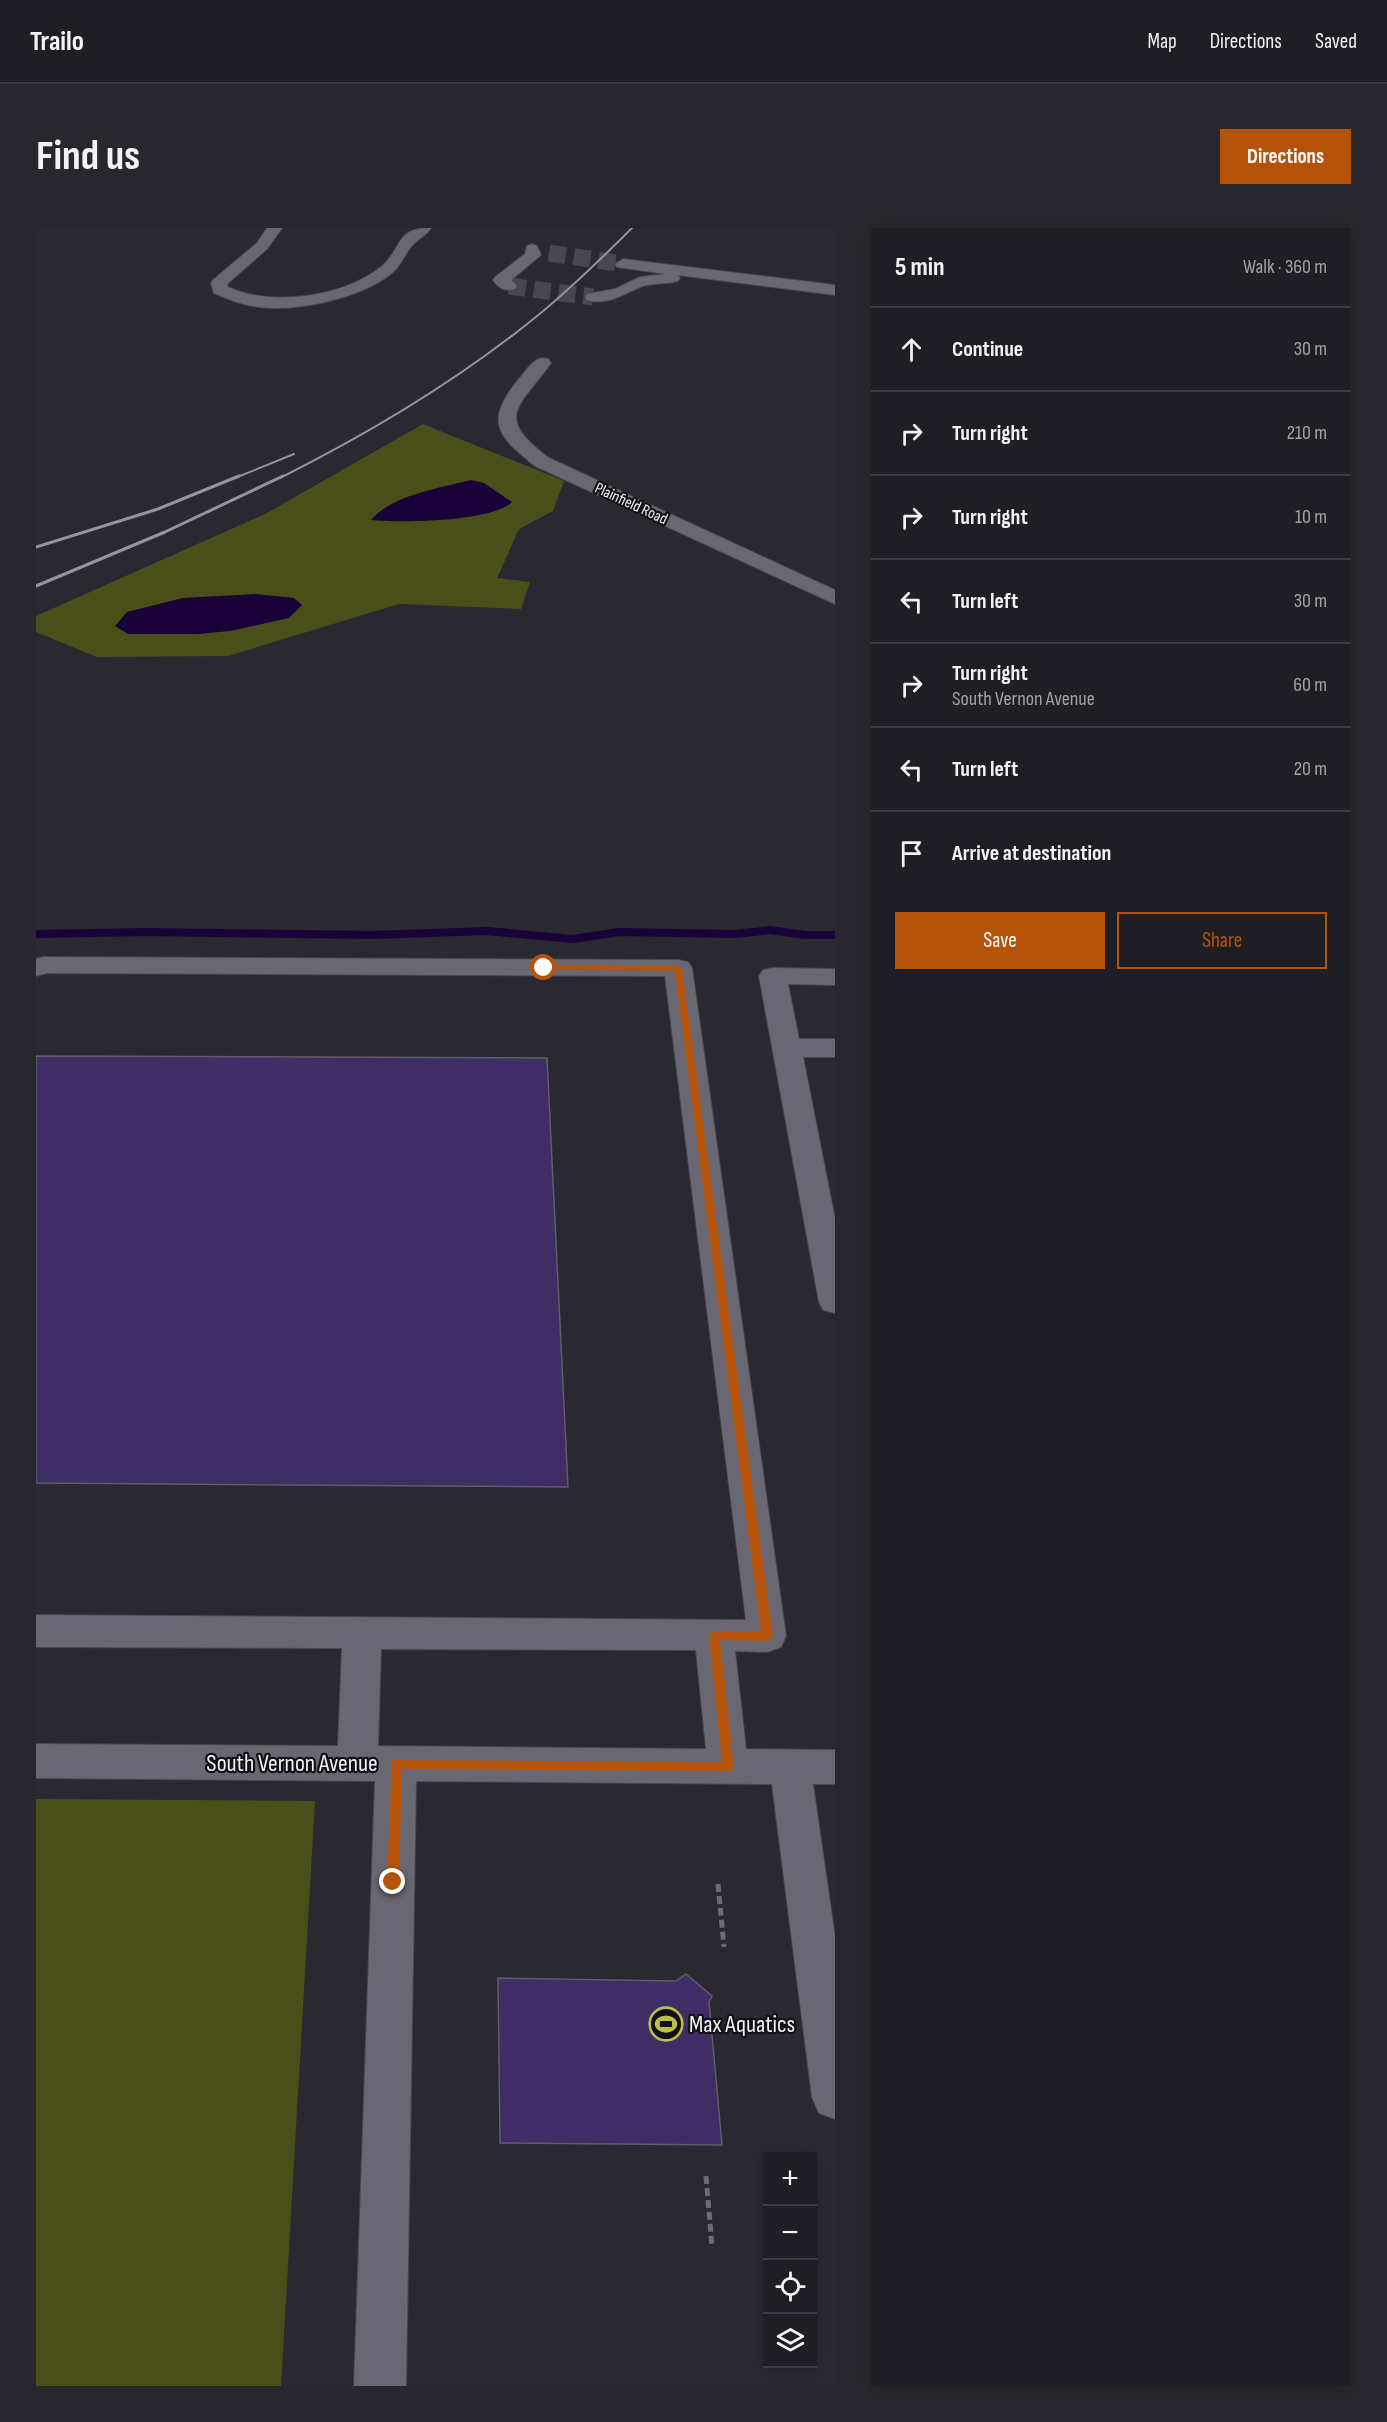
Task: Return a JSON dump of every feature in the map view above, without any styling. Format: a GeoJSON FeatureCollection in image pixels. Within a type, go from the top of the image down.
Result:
{"type":"FeatureCollection","features":[{"type":"Feature","properties":{"kind":"street"},"geometry":{"type":"LineString","coordinates":[[275,228],[262,246],[219,283],[220,290],[231,297],[281,303],[308,300],[334,293],[387,271],[408,241],[424,228]]}},
{"type":"Feature","properties":{"kind":"street"},"geometry":{"type":"LineString","coordinates":[[539,232],[527,245],[532,249],[549,253]]}},
{"type":"Feature","properties":{"kind":"street"},"geometry":{"type":"LineString","coordinates":[[509,286],[501,280],[533,255],[532,249]]}},
{"type":"Feature","properties":{"kind":"street"},"geometry":{"type":"LineString","coordinates":[[623,264],[835,290]]}},
{"type":"Feature","properties":{"kind":"street"},"geometry":{"type":"LineString","coordinates":[[593,297],[619,293],[640,282],[654,279],[742,278]]}},
{"type":"Feature","properties":{"kind":"street","name":"Plainfield Road"},"geometry":{"type":"LineString","coordinates":[[542,363],[510,400],[506,413],[507,425],[512,437],[526,452],[542,462],[835,598]]}},
{"type":"Feature","properties":{"kind":"street"},"geometry":{"type":"LineString","coordinates":[[36,968],[43,965],[678,968],[767,1636],[36,1631]]}},
{"type":"Feature","properties":{"kind":"street"},"geometry":{"type":"LineString","coordinates":[[835,977],[773,976],[835,1302]]}},
{"type":"Feature","properties":{"kind":"street"},"geometry":{"type":"LineString","coordinates":[[787,1048],[835,1048]]}},
{"type":"Feature","properties":{"kind":"street"},"geometry":{"type":"LineString","coordinates":[[362,1633],[377,1764],[380,2386]]}},
{"type":"Feature","properties":{"kind":"street"},"geometry":{"type":"LineString","coordinates":[[714,1635],[728,1767]]}},
{"type":"Feature","properties":{"kind":"street","name":"South Vernon Avenue"},"geometry":{"type":"LineString","coordinates":[[36,1761],[835,1767]]}},
{"type":"Feature","properties":{"kind":"street"},"geometry":{"type":"LineString","coordinates":[[790,1767],[835,2097]]}},
{"type":"Feature","properties":{"kind":"path"},"geometry":{"type":"LineString","coordinates":[[718,1884],[724,1947]]}},
{"type":"Feature","properties":{"kind":"path"},"geometry":{"type":"LineString","coordinates":[[706,2176],[712,2247]]}},
{"type":"Feature","properties":{"kind":"green space"},"geometry":{"type":"Polygon","coordinates":[[[423,424],[564,481],[553,511],[519,529],[497,578],[530,582],[521,609],[399,604],[228,656],[97,657],[36,632],[36,616],[265,514],[423,424]]]}},
{"type":"Feature","properties":{"kind":"green space"},"geometry":{"type":"Polygon","coordinates":[[[36,1799],[315,1801],[281,2386],[36,2386],[36,1799]]]}},
{"type":"Feature","properties":{"kind":"shaded area"},"geometry":{"type":"Polygon","coordinates":[[[471,480],[484,483],[512,502],[486,514],[445,520],[371,520],[380,511],[404,498],[471,480]]]}},
{"type":"Feature","properties":{"kind":"shaded area"},"geometry":{"type":"Polygon","coordinates":[[[256,594],[294,598],[302,605],[289,618],[230,631],[198,634],[128,634],[115,626],[127,612],[183,598],[256,594]]]}},
{"type":"Feature","properties":{"kind":"building"},"geometry":{"type":"Polygon","coordinates":[[[36,1056],[547,1058],[568,1487],[36,1483],[36,1056]]]}},
{"type":"Feature","properties":{"kind":"building"},"geometry":{"type":"Polygon","coordinates":[[[686,1974],[712,1996],[709,2002],[722,2145],[500,2143],[498,1978],[676,1981],[686,1974]]]}},
{"type":"Feature","properties":{"kind":"waterway"},"geometry":{"type":"LineString","coordinates":[[36,934],[145,932],[372,935],[487,931],[573,939],[619,932],[735,934],[770,930],[805,935],[835,935]]}},
{"type":"Feature","properties":{"kind":"tunnel"},"geometry":{"type":"LineString","coordinates":[[549,253],[623,264]]}},
{"type":"Feature","properties":{"kind":"tunnel"},"geometry":{"type":"LineString","coordinates":[[509,286],[593,297]]}},
{"type":"Feature","properties":{"kind":"railway"},"geometry":{"type":"LineString","coordinates":[[280,478],[382,423],[480,359],[554,302],[632,228]]}},
{"type":"Feature","properties":{"kind":"railway"},"geometry":{"type":"LineString","coordinates":[[235,478],[294,454]]}},
{"type":"Feature","properties":{"kind":"railway"},"geometry":{"type":"LineString","coordinates":[[36,547],[158,509],[239,476]]}},
{"type":"Feature","properties":{"kind":"railway"},"geometry":{"type":"LineString","coordinates":[[36,586],[165,532],[283,476]]}},
{"type":"Feature","properties":{"kind":"place","name":"Max Aquatics"},"geometry":{"type":"Point","coordinates":[666,2024]}},
{"type":"Feature","properties":{"kind":"route"},"geometry":{"type":"LineString","coordinates":[[393,1882],[396,1764],[728,1767],[714,1635],[767,1636],[678,968],[544,968]]}}]}
